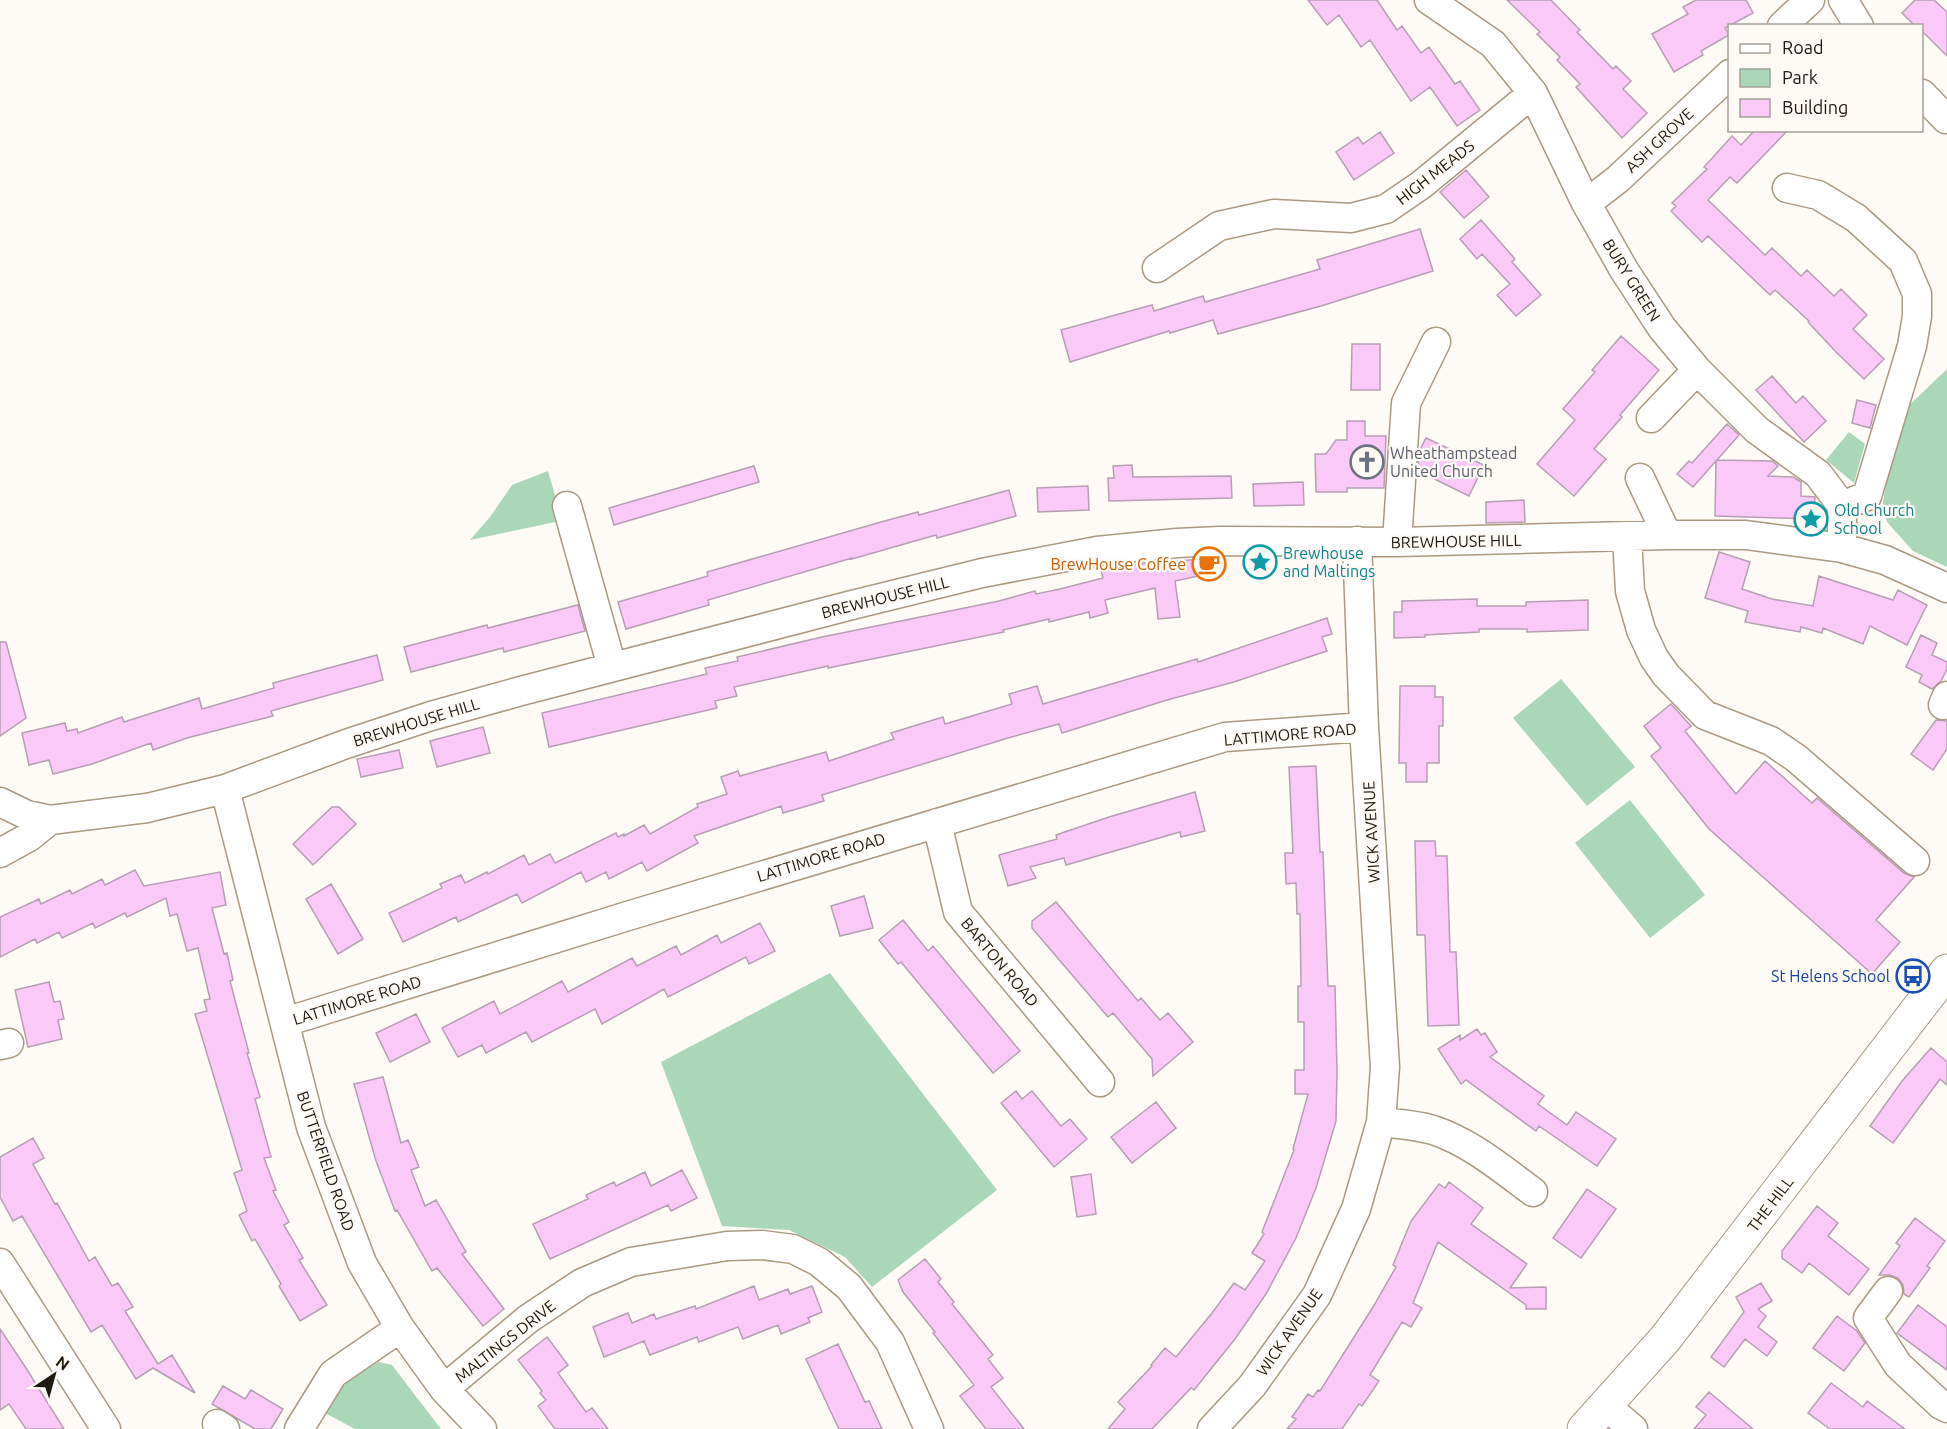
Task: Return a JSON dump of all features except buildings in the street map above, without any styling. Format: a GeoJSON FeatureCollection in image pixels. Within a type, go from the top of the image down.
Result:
{"type":"FeatureCollection","features":[{"type":"Feature","properties":{"kind":"main road","name":"THE HILL"},"geometry":{"type":"LineString","coordinates":[[1597,1421],[1665,1339],[1947,971]]}},
{"type":"Feature","properties":{"kind":"street"},"geometry":{"type":"LineString","coordinates":[[1784,24],[1810,0]]}},
{"type":"Feature","properties":{"kind":"street"},"geometry":{"type":"LineString","coordinates":[[1843,0],[1859,24]]}},
{"type":"Feature","properties":{"kind":"street","name":"BURY GREEN"},"geometry":{"type":"LineString","coordinates":[[1439,3],[1493,45],[1533,93],[1585,201],[1624,270],[1662,328],[1696,370],[1757,430],[1818,474],[1842,507]]}},
{"type":"Feature","properties":{"kind":"street","name":"ASH GROVE"},"geometry":{"type":"LineString","coordinates":[[1585,201],[1596,196],[1618,179],[1728,76]]}},
{"type":"Feature","properties":{"kind":"street","name":"HIGH MEADS"},"geometry":{"type":"LineString","coordinates":[[1157,268],[1219,226],[1274,214],[1351,218],[1386,209],[1421,185],[1533,93]]}},
{"type":"Feature","properties":{"kind":"street"},"geometry":{"type":"LineString","coordinates":[[1923,95],[1946,119]]}},
{"type":"Feature","properties":{"kind":"street"},"geometry":{"type":"LineString","coordinates":[[1787,189],[1818,195],[1856,218],[1903,261],[1917,294],[1917,316],[1912,346],[1867,496],[1842,507],[1842,548]]}},
{"type":"Feature","properties":{"kind":"street"},"geometry":{"type":"LineString","coordinates":[[1396,542],[1406,403],[1436,342]]}},
{"type":"Feature","properties":{"kind":"street"},"geometry":{"type":"LineString","coordinates":[[1650,418],[1696,370]]}},
{"type":"Feature","properties":{"kind":"street"},"geometry":{"type":"LineString","coordinates":[[1640,478],[1667,535]]}},
{"type":"Feature","properties":{"kind":"street"},"geometry":{"type":"LineString","coordinates":[[567,506],[612,668]]}},
{"type":"Feature","properties":{"kind":"street","name":"BREWHOUSE HILL"},"geometry":{"type":"LineString","coordinates":[[50,820],[147,808],[225,789],[346,744],[431,716],[852,604],[982,573],[1097,551],[1220,541],[1396,542],[1667,535],[1746,536],[1842,548],[1886,560],[1947,588]]}},
{"type":"Feature","properties":{"kind":"street"},"geometry":{"type":"LineString","coordinates":[[1627,537],[1630,591],[1641,630],[1654,658],[1666,675],[1705,715],[1771,741],[1796,758],[1915,861]]}},
{"type":"Feature","properties":{"kind":"street","name":"WICK AVENUE"},"geometry":{"type":"LineString","coordinates":[[1212,1429],[1252,1386],[1317,1295],[1356,1209],[1382,1122],[1385,1067],[1364,728],[1357,542]]}},
{"type":"Feature","properties":{"kind":"street","name":"LATTIMORE ROAD"},"geometry":{"type":"LineString","coordinates":[[285,1022],[631,915],[1225,737],[1364,728]]}},
{"type":"Feature","properties":{"kind":"street","name":"BUTTERFIELD ROAD"},"geometry":{"type":"LineString","coordinates":[[225,789],[311,1127],[362,1263],[400,1328],[444,1389],[482,1429]]}},
{"type":"Feature","properties":{"kind":"street"},"geometry":{"type":"LineString","coordinates":[[0,802],[27,815],[50,820]]}},
{"type":"Feature","properties":{"kind":"street"},"geometry":{"type":"LineString","coordinates":[[0,853],[28,837],[50,820]]}},
{"type":"Feature","properties":{"kind":"street","name":"BARTON ROAD"},"geometry":{"type":"LineString","coordinates":[[937,823],[958,912],[1100,1082]]}},
{"type":"Feature","properties":{"kind":"street"},"geometry":{"type":"LineString","coordinates":[[1382,1122],[1435,1131],[1455,1140],[1479,1153],[1533,1192]]}},
{"type":"Feature","properties":{"kind":"street","name":"MALTINGS DRIVE"},"geometry":{"type":"LineString","coordinates":[[444,1389],[528,1319],[582,1283],[631,1262],[727,1246],[762,1245],[793,1249],[819,1262],[849,1287],[890,1342],[929,1429]]}},
{"type":"Feature","properties":{"kind":"street"},"geometry":{"type":"LineString","coordinates":[[0,1263],[106,1429]]}},
{"type":"Feature","properties":{"kind":"street"},"geometry":{"type":"LineString","coordinates":[[1888,1291],[1868,1318],[1898,1365],[1947,1408]]}},
{"type":"Feature","properties":{"kind":"street"},"geometry":{"type":"LineString","coordinates":[[298,1429],[333,1374],[400,1328]]}},
{"type":"Feature","properties":{"kind":"street"},"geometry":{"type":"LineString","coordinates":[[1597,1421],[1632,1429]]}},
{"type":"Feature","properties":{"kind":"green space"},"geometry":{"type":"Polygon","coordinates":[[[1947,369],[1947,567],[1913,551],[1887,522],[1883,502],[1897,417],[1947,369]]]}},
{"type":"Feature","properties":{"kind":"green space"},"geometry":{"type":"Polygon","coordinates":[[[1849,432],[1865,444],[1854,483],[1826,460],[1849,432]]]}},
{"type":"Feature","properties":{"kind":"green space"},"geometry":{"type":"Polygon","coordinates":[[[548,471],[561,516],[560,521],[470,540],[490,517],[512,485],[548,471]]]}},
{"type":"Feature","properties":{"kind":"green space"},"geometry":{"type":"Polygon","coordinates":[[[1561,679],[1635,767],[1587,806],[1513,718],[1561,679]]]}},
{"type":"Feature","properties":{"kind":"green space"},"geometry":{"type":"Polygon","coordinates":[[[1630,800],[1705,895],[1650,938],[1575,843],[1630,800]]]}},
{"type":"Feature","properties":{"kind":"green space"},"geometry":{"type":"Polygon","coordinates":[[[830,973],[997,1190],[872,1287],[845,1257],[789,1230],[722,1226],[661,1062],[830,973]]]}},
{"type":"Feature","properties":{"kind":"green space"},"geometry":{"type":"Polygon","coordinates":[[[379,1362],[392,1365],[441,1429],[355,1429],[325,1413],[342,1388],[379,1362]]]}},
{"type":"Feature","properties":{"kind":"place","name":"Wheathampstead United Church"},"geometry":{"type":"Point","coordinates":[1367,462]}},
{"type":"Feature","properties":{"kind":"place","name":"Old Church School"},"geometry":{"type":"Point","coordinates":[1811,519]}},
{"type":"Feature","properties":{"kind":"place","name":"Brewhouse and Maltings"},"geometry":{"type":"Point","coordinates":[1260,562]}},
{"type":"Feature","properties":{"kind":"place","name":"BrewHouse Coffee"},"geometry":{"type":"Point","coordinates":[1209,564]}},
{"type":"Feature","properties":{"kind":"place","name":"St Helens School"},"geometry":{"type":"Point","coordinates":[1913,976]}}]}
